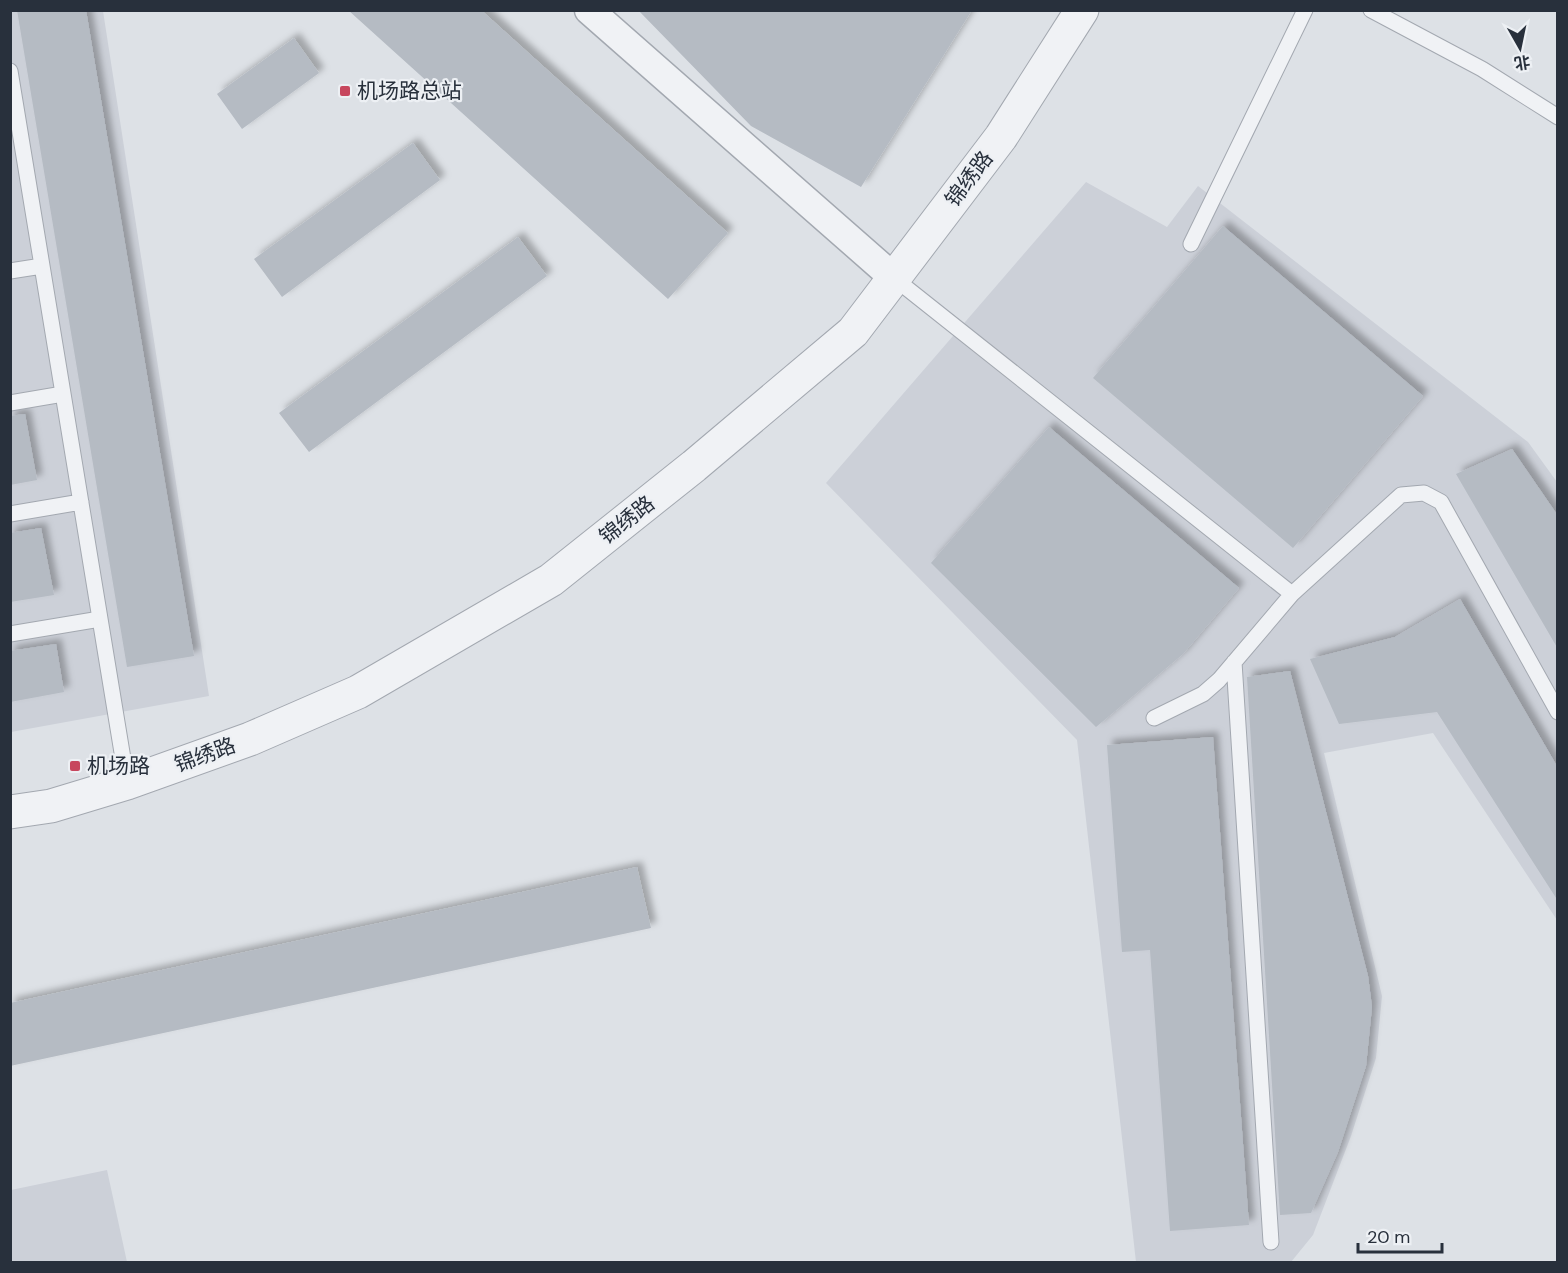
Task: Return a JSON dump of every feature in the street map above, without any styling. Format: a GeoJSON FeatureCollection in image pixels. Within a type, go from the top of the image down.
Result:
{"type":"FeatureCollection","features":[{"type":"Feature","properties":{"kind":"street"},"geometry":{"type":"LineString","coordinates":[[589,10],[894,278]]}},
{"type":"Feature","properties":{"kind":"street","name":"锦绣路"},"geometry":{"type":"LineString","coordinates":[[10,812],[51,806],[127,783],[250,739],[358,692],[551,580],[694,466],[853,332],[1001,137],[1083,10]]}},
{"type":"Feature","properties":{"kind":"lane"},"geometry":{"type":"LineString","coordinates":[[1191,244],[1305,10]]}},
{"type":"Feature","properties":{"kind":"lane"},"geometry":{"type":"LineString","coordinates":[[1371,10],[1482,69],[1557,117]]}},
{"type":"Feature","properties":{"kind":"lane"},"geometry":{"type":"LineString","coordinates":[[10,71],[15,130],[42,266],[127,783]]}},
{"type":"Feature","properties":{"kind":"lane"},"geometry":{"type":"LineString","coordinates":[[10,271],[42,266]]}},
{"type":"Feature","properties":{"kind":"lane"},"geometry":{"type":"LineString","coordinates":[[894,278],[1292,594]]}},
{"type":"Feature","properties":{"kind":"lane"},"geometry":{"type":"LineString","coordinates":[[10,403],[63,394]]}},
{"type":"Feature","properties":{"kind":"lane"},"geometry":{"type":"LineString","coordinates":[[1154,718],[1203,694],[1234,662],[1292,594],[1401,495],[1424,493],[1441,502],[1557,712]]}},
{"type":"Feature","properties":{"kind":"lane"},"geometry":{"type":"LineString","coordinates":[[10,514],[81,502]]}},
{"type":"Feature","properties":{"kind":"lane"},"geometry":{"type":"LineString","coordinates":[[10,634],[100,619]]}},
{"type":"Feature","properties":{"kind":"lane"},"geometry":{"type":"LineString","coordinates":[[1234,662],[1271,1242]]}},
{"type":"Feature","properties":{"kind":"shaded area"},"geometry":{"type":"Polygon","coordinates":[[[11,11],[103,11],[209,696],[11,732],[11,11]]]}},
{"type":"Feature","properties":{"kind":"shaded area"},"geometry":{"type":"Polygon","coordinates":[[[1086,182],[1167,227],[1198,186],[1528,442],[1557,482],[1557,920],[1433,733],[1324,753],[1382,996],[1376,1058],[1351,1136],[1313,1235],[1291,1262],[1136,1262],[1077,740],[826,483],[1086,182]]]}},
{"type":"Feature","properties":{"kind":"shaded area"},"geometry":{"type":"Polygon","coordinates":[[[107,1170],[127,1262],[11,1262],[11,1190],[107,1170]]]}},
{"type":"Feature","properties":{"kind":"building"},"geometry":{"type":"Polygon","coordinates":[[[17,10],[86,10],[194,656],[127,667],[17,10]]]}},
{"type":"Feature","properties":{"kind":"building"},"geometry":{"type":"Polygon","coordinates":[[[348,10],[481,10],[728,233],[668,299],[348,10]]]}},
{"type":"Feature","properties":{"kind":"building"},"geometry":{"type":"Polygon","coordinates":[[[638,10],[972,10],[861,187],[751,126],[638,10]]]}},
{"type":"Feature","properties":{"kind":"building"},"geometry":{"type":"Polygon","coordinates":[[[294,38],[319,73],[242,129],[217,94],[294,38]]]}},
{"type":"Feature","properties":{"kind":"building"},"geometry":{"type":"Polygon","coordinates":[[[413,143],[440,180],[282,297],[254,259],[413,143]]]}},
{"type":"Feature","properties":{"kind":"building"},"geometry":{"type":"Polygon","coordinates":[[[1223,226],[1423,396],[1293,548],[1093,378],[1223,226]]]}},
{"type":"Feature","properties":{"kind":"building"},"geometry":{"type":"Polygon","coordinates":[[[518,237],[547,276],[309,452],[279,413],[518,237]]]}},
{"type":"Feature","properties":{"kind":"building"},"geometry":{"type":"Polygon","coordinates":[[[25,414],[37,480],[10,485],[10,416],[25,414]]]}},
{"type":"Feature","properties":{"kind":"building"},"geometry":{"type":"Polygon","coordinates":[[[1049,427],[1239,588],[1183,654],[1096,727],[931,563],[1049,427]]]}},
{"type":"Feature","properties":{"kind":"building"},"geometry":{"type":"Polygon","coordinates":[[[1512,449],[1558,516],[1558,649],[1456,474],[1512,449]]]}},
{"type":"Feature","properties":{"kind":"building"},"geometry":{"type":"Polygon","coordinates":[[[41,528],[54,595],[10,602],[10,533],[41,528]]]}},
{"type":"Feature","properties":{"kind":"building"},"geometry":{"type":"Polygon","coordinates":[[[1460,599],[1558,768],[1558,901],[1437,712],[1339,724],[1310,659],[1395,637],[1460,599]]]}},
{"type":"Feature","properties":{"kind":"building"},"geometry":{"type":"Polygon","coordinates":[[[56,644],[64,692],[10,702],[10,651],[56,644]]]}},
{"type":"Feature","properties":{"kind":"building"},"geometry":{"type":"Polygon","coordinates":[[[1290,671],[1368,976],[1372,1007],[1366,1066],[1338,1152],[1311,1213],[1280,1215],[1247,677],[1290,671]]]}},
{"type":"Feature","properties":{"kind":"building"},"geometry":{"type":"Polygon","coordinates":[[[1213,737],[1249,1225],[1170,1231],[1150,950],[1122,952],[1107,745],[1213,737]]]}},
{"type":"Feature","properties":{"kind":"building"},"geometry":{"type":"Polygon","coordinates":[[[637,867],[651,928],[10,1066],[10,1003],[637,867]]]}},
{"type":"Feature","properties":{"kind":"place","name":"机场路总站"},"geometry":{"type":"Point","coordinates":[345,91]}},
{"type":"Feature","properties":{"kind":"place","name":"机场路"},"geometry":{"type":"Point","coordinates":[75,766]}}]}
